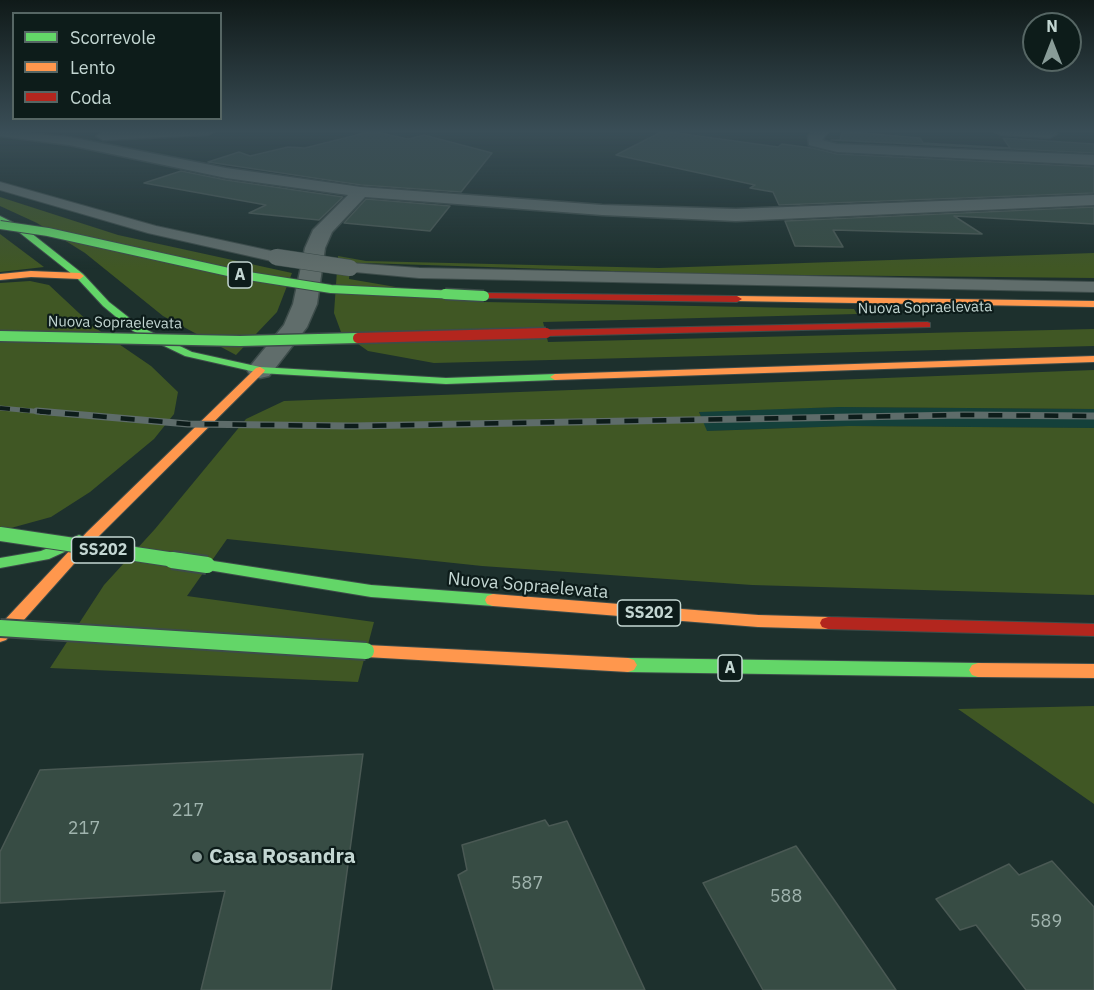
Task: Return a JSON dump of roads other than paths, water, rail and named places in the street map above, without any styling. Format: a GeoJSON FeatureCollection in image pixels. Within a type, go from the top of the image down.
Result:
{"type":"FeatureCollection","features":[{"type":"Feature","properties":{"kind":"main road"},"geometry":{"type":"LineString","coordinates":[[0,218],[23,231],[80,276],[106,304],[137,329],[161,343],[189,354],[260,370],[446,381],[1094,359]]}},
{"type":"Feature","properties":{"kind":"main road","name":"A"},"geometry":{"type":"LineString","coordinates":[[0,225],[48,232],[242,275],[331,289],[484,296],[1094,304]]}},
{"type":"Feature","properties":{"kind":"main road"},"geometry":{"type":"LineString","coordinates":[[0,277],[31,274],[80,276]]}},
{"type":"Feature","properties":{"kind":"main road","name":"Nuova Sopraelevata"},"geometry":{"type":"LineString","coordinates":[[0,336],[240,341],[941,324]]}},
{"type":"Feature","properties":{"kind":"main road"},"geometry":{"type":"LineString","coordinates":[[0,636],[92,535],[260,370]]}},
{"type":"Feature","properties":{"kind":"main road","name":"Nuova Sopraelevata"},"geometry":{"type":"LineString","coordinates":[[0,534],[371,591],[747,621],[1094,630]]}},
{"type":"Feature","properties":{"kind":"main road"},"geometry":{"type":"LineString","coordinates":[[0,563],[44,555],[92,535]]}},
{"type":"Feature","properties":{"kind":"main road","name":"A"},"geometry":{"type":"LineString","coordinates":[[0,628],[659,667],[1094,671]]}},
{"type":"Feature","properties":{"kind":"street"},"geometry":{"type":"LineString","coordinates":[[256,177],[361,192],[504,204],[736,215],[1094,200]]}},
{"type":"Feature","properties":{"kind":"street"},"geometry":{"type":"LineString","coordinates":[[260,370],[295,327],[305,304],[315,248],[323,230],[361,192]]}},
{"type":"Feature","properties":{"kind":"lane"},"geometry":{"type":"LineString","coordinates":[[0,186],[153,230],[276,257],[350,268],[419,273],[1094,286]]}},
{"type":"Feature","properties":{"kind":"railway"},"geometry":{"type":"LineString","coordinates":[[0,408],[54,413]]}},
{"type":"Feature","properties":{"kind":"railway"},"geometry":{"type":"LineString","coordinates":[[37,411],[188,424],[352,426],[964,415],[1094,416]]}},
{"type":"Feature","properties":{"kind":"place","name":"Casa Rosandra"},"geometry":{"type":"Point","coordinates":[197,857]}}]}
